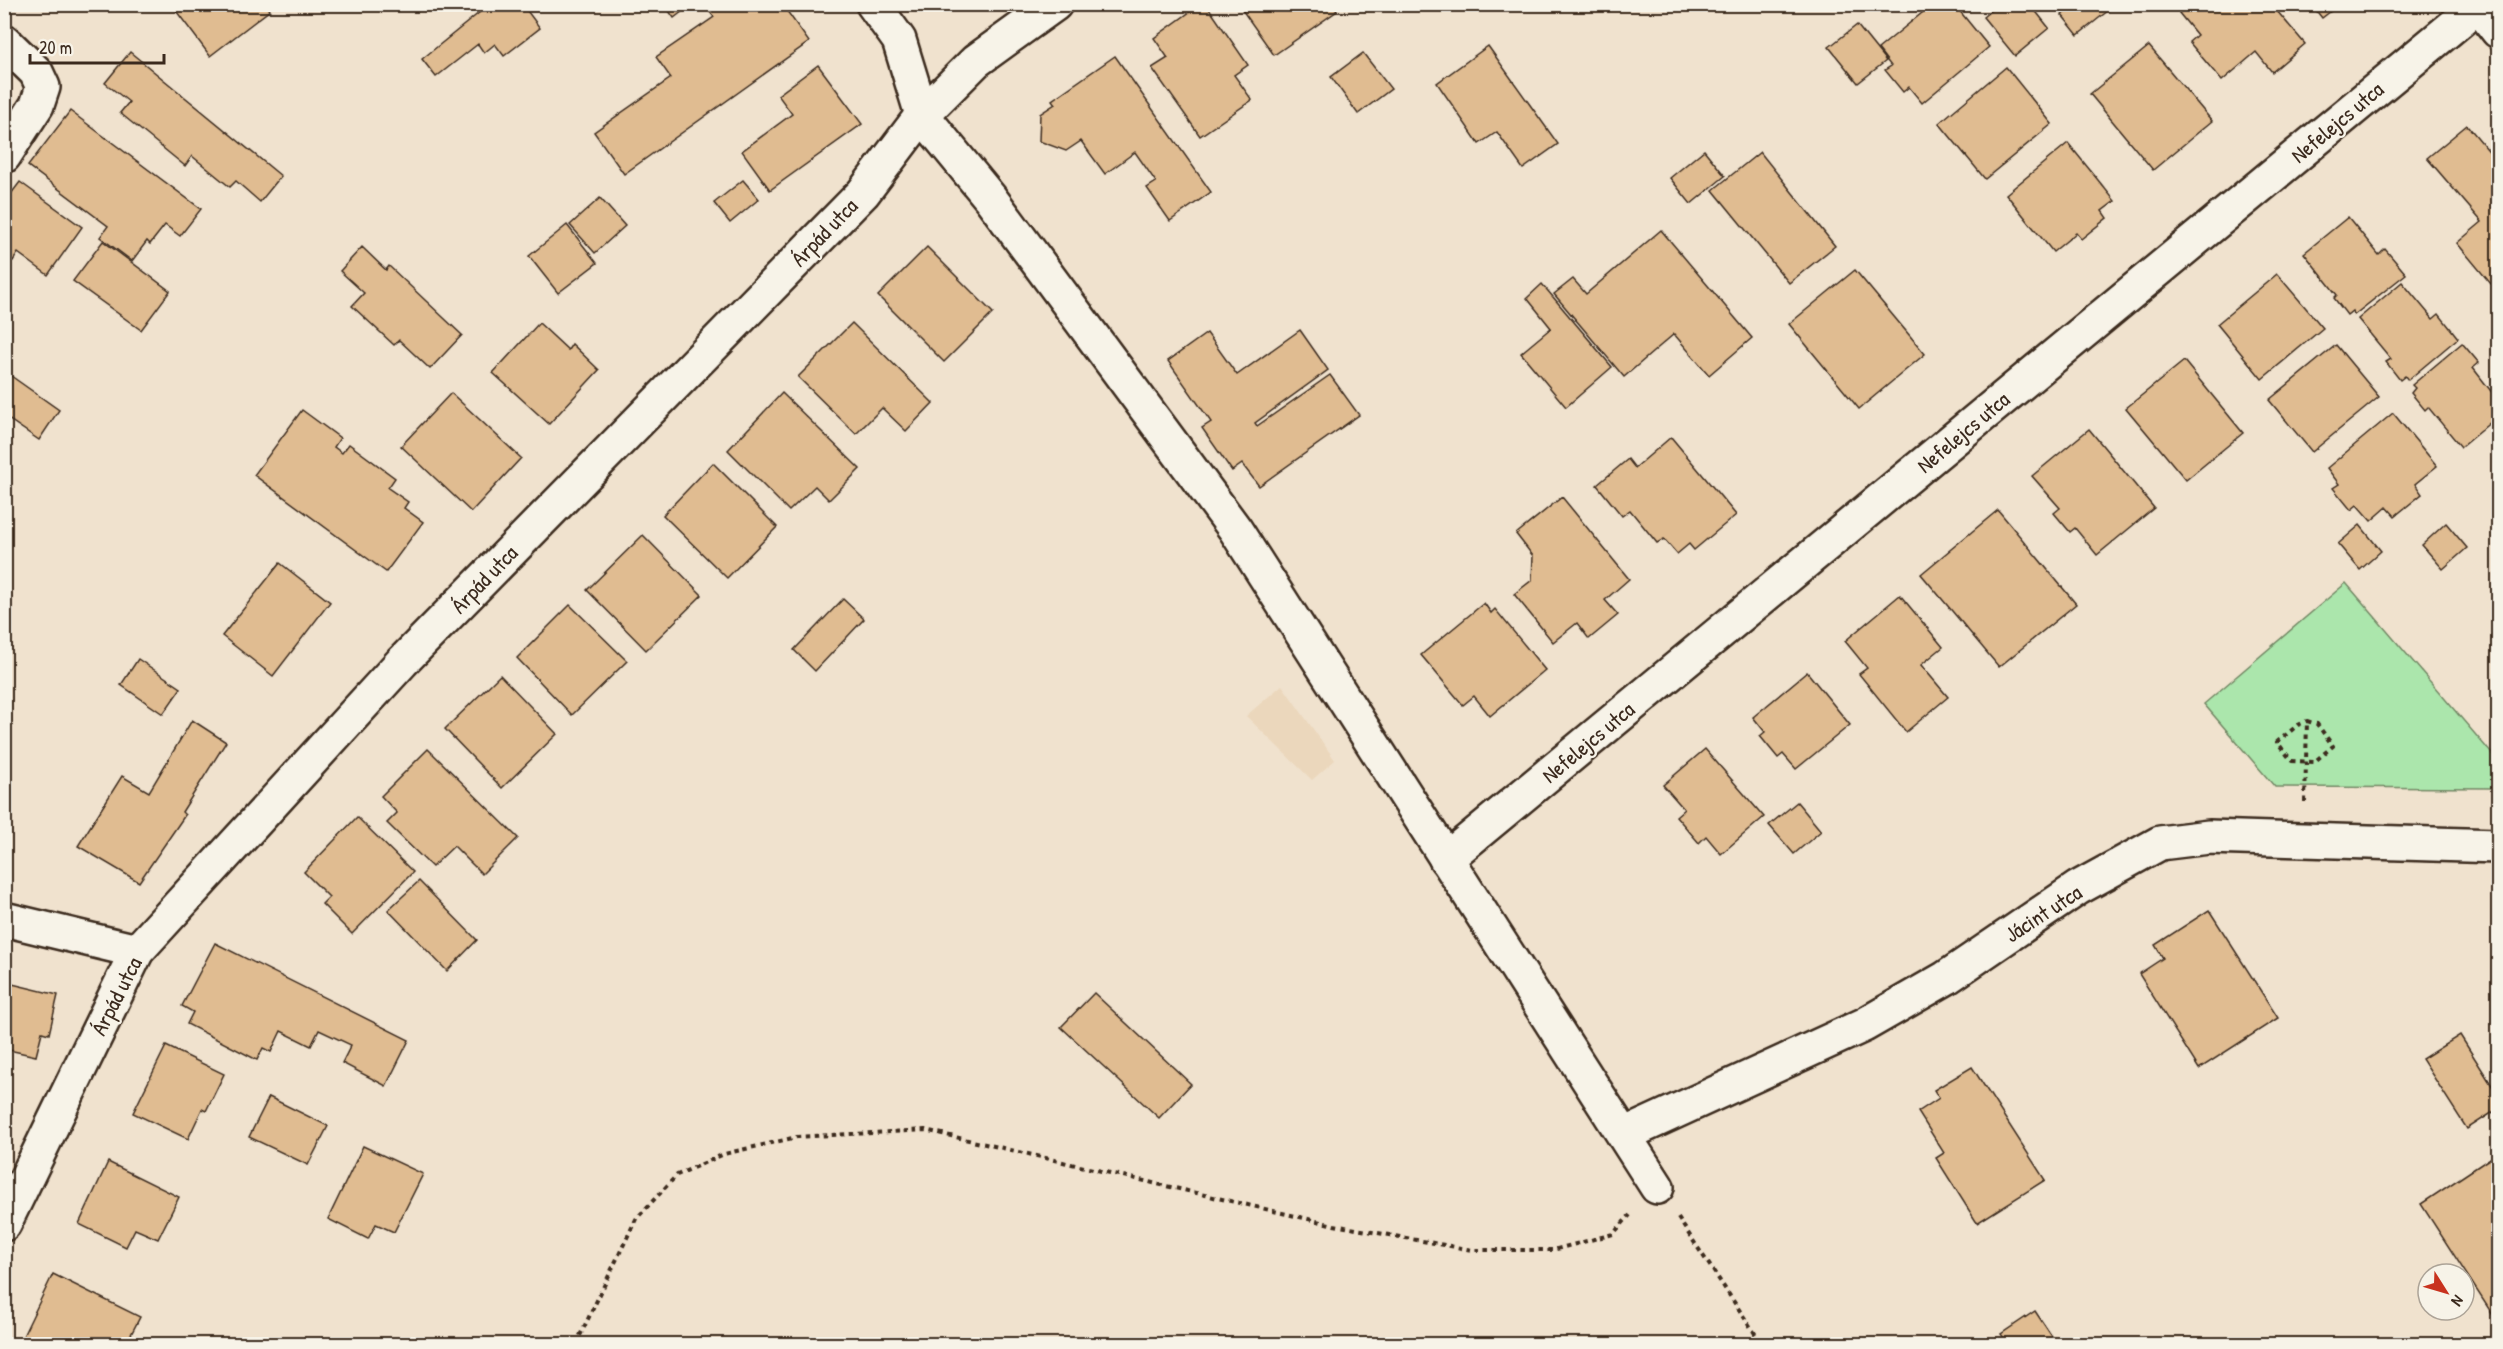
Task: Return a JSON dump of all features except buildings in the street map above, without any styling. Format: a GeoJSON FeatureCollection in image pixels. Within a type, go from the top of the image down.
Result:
{"type":"FeatureCollection","features":[{"type":"Feature","properties":{"kind":"street"},"geometry":{"type":"LineString","coordinates":[[873,4],[898,40],[922,115],[991,200],[1235,529],[1657,1187]]}},
{"type":"Feature","properties":{"kind":"street","name":"Árpád utca"},"geometry":{"type":"LineString","coordinates":[[4,1224],[137,951],[402,662],[863,193],[922,115],[976,60],[1054,4]]}},
{"type":"Feature","properties":{"kind":"street"},"geometry":{"type":"LineString","coordinates":[[2478,5],[2499,31]]}},
{"type":"Feature","properties":{"kind":"street","name":"Nefelejcs utca"},"geometry":{"type":"LineString","coordinates":[[1446,859],[2478,5]]}},
{"type":"Feature","properties":{"kind":"street"},"geometry":{"type":"LineString","coordinates":[[4,41],[36,72],[43,87],[37,105],[4,156]]}},
{"type":"Feature","properties":{"kind":"street","name":"Jácint utca"},"geometry":{"type":"LineString","coordinates":[[1624,1135],[1864,1025],[1946,978],[2078,888],[2160,843],[2209,837],[2499,846]]}},
{"type":"Feature","properties":{"kind":"street"},"geometry":{"type":"LineString","coordinates":[[4,919],[137,951]]}},
{"type":"Feature","properties":{"kind":"path"},"geometry":{"type":"LineString","coordinates":[[2304,840],[2307,722]]}},
{"type":"Feature","properties":{"kind":"path"},"geometry":{"type":"LineString","coordinates":[[2307,722],[2317,724],[2333,746],[2314,762],[2292,761],[2277,742],[2298,725],[2307,722]]}},
{"type":"Feature","properties":{"kind":"path"},"geometry":{"type":"LineString","coordinates":[[576,1344],[636,1219],[677,1175],[724,1154],[797,1137],[924,1130],[1334,1225],[1472,1250],[1554,1250],[1613,1234],[1657,1187],[1762,1344]]}},
{"type":"Feature","properties":{"kind":"shaded area"},"geometry":{"type":"Polygon","coordinates":[[[1282,685],[1335,760],[1312,780],[1246,716],[1282,685]]]}},
{"type":"Feature","properties":{"kind":"green space"},"geometry":{"type":"Polygon","coordinates":[[[2346,583],[2498,761],[2498,788],[2275,787],[2204,704],[2346,583]]]}}]}
